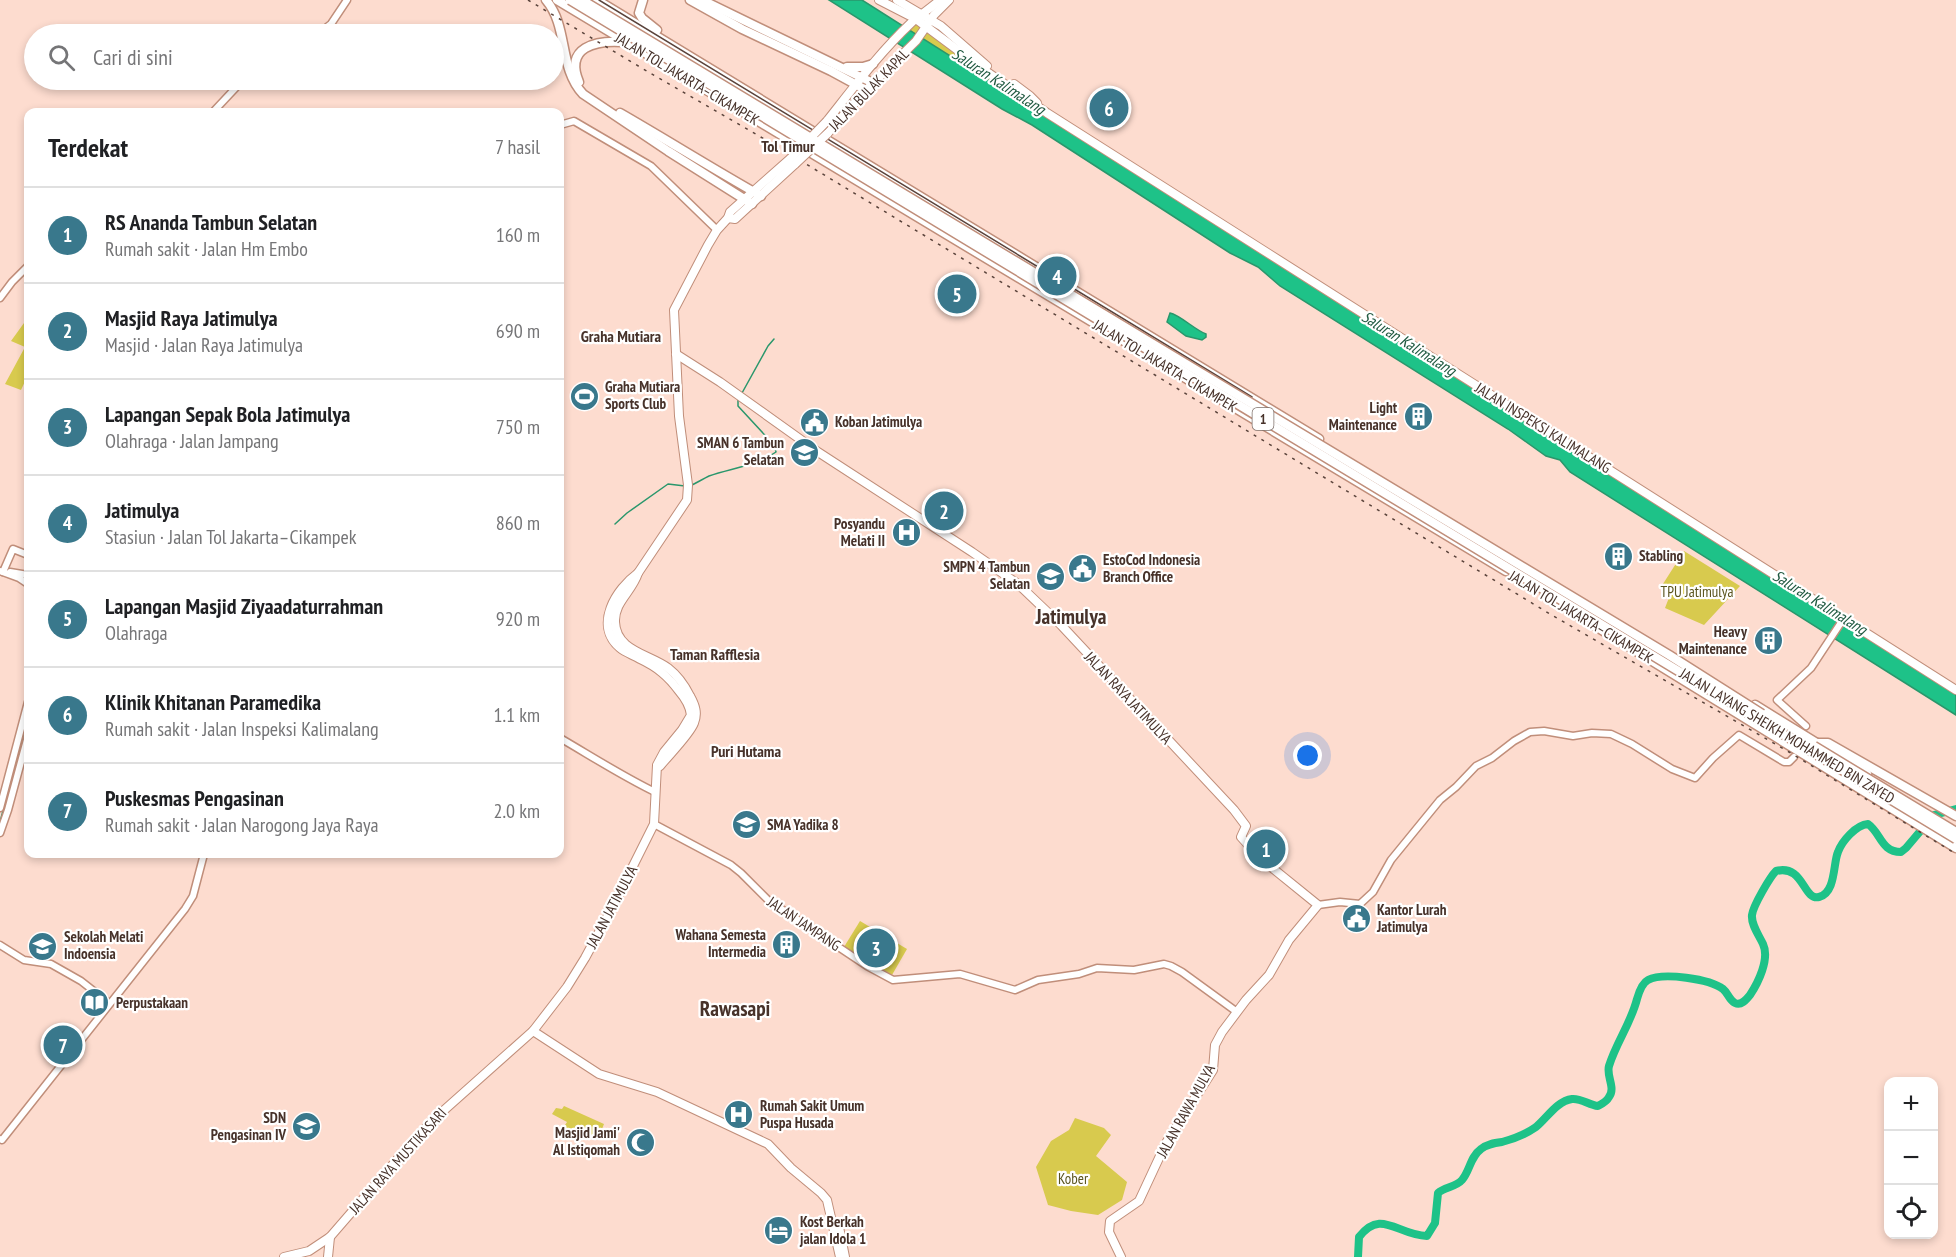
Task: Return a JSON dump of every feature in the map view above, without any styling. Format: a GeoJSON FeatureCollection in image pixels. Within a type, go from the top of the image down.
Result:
{"type":"FeatureCollection","features":[{"type":"Feature","properties":{"kind":"highway"},"geometry":{"type":"LineString","coordinates":[[546,0],[554,10],[559,24]]}},
{"type":"Feature","properties":{"kind":"highway","name":"JALAN TOL JAKARTA–CIKAMPEK"},"geometry":{"type":"LineString","coordinates":[[557,0],[1537,590],[1956,848]]}},
{"type":"Feature","properties":{"kind":"highway","name":"JALAN LAYANG SHEIKH MOHAMMED BIN ZAYED"},"geometry":{"type":"LineString","coordinates":[[570,0],[1956,839]]}},
{"type":"Feature","properties":{"kind":"highway","name":"JALAN LAYANG SHEIKH MOHAMMED BIN ZAYED"},"geometry":{"type":"LineString","coordinates":[[582,0],[1956,830]]}},
{"type":"Feature","properties":{"kind":"highway","name":"JALAN TOL JAKARTA–CIKAMPEK"},"geometry":{"type":"LineString","coordinates":[[597,0],[1816,742],[1956,830]]}},
{"type":"Feature","properties":{"kind":"highway"},"geometry":{"type":"LineString","coordinates":[[642,0],[639,13],[646,22],[772,105]]}},
{"type":"Feature","properties":{"kind":"highway"},"geometry":{"type":"LineString","coordinates":[[690,0],[742,29],[869,86]]}},
{"type":"Feature","properties":{"kind":"highway"},"geometry":{"type":"LineString","coordinates":[[702,0],[843,67],[859,80]]}},
{"type":"Feature","properties":{"kind":"highway"},"geometry":{"type":"LineString","coordinates":[[627,42],[600,42],[584,49],[575,68],[578,82],[584,90],[598,101],[656,133],[730,184],[748,201]]}},
{"type":"Feature","properties":{"kind":"highway"},"geometry":{"type":"LineString","coordinates":[[564,47],[570,75],[583,94],[668,151],[730,184],[757,194]]}},
{"type":"Feature","properties":{"kind":"highway"},"geometry":{"type":"LineString","coordinates":[[843,67],[863,67],[873,64]]}},
{"type":"Feature","properties":{"kind":"highway"},"geometry":{"type":"LineString","coordinates":[[1816,742],[1828,743],[1955,815]]}},
{"type":"Feature","properties":{"kind":"main road"},"geometry":{"type":"LineString","coordinates":[[879,0],[916,19]]}},
{"type":"Feature","properties":{"kind":"main road"},"geometry":{"type":"LineString","coordinates":[[897,0],[916,19]]}},
{"type":"Feature","properties":{"kind":"main road","name":"JALAN BULAK KAPAL"},"geometry":{"type":"LineString","coordinates":[[793,161],[892,43],[916,19],[940,0]]}},
{"type":"Feature","properties":{"kind":"main road","name":"JALAN BULAK KAPAL"},"geometry":{"type":"LineString","coordinates":[[717,230],[728,219],[730,212],[757,194],[827,134],[949,0]]}},
{"type":"Feature","properties":{"kind":"main road","name":"JALAN INSPEKSI KALIMALANG"},"geometry":{"type":"LineString","coordinates":[[916,19],[927,26],[941,26],[971,57],[1039,107],[1956,690]]}},
{"type":"Feature","properties":{"kind":"main road","name":"JALAN JATIMULYA"},"geometry":{"type":"LineString","coordinates":[[533,1031],[567,987],[585,958],[633,868],[654,824],[658,761],[689,720],[691,711],[670,679],[658,669],[620,648],[615,642],[608,620],[610,605],[624,586],[638,573],[687,500],[688,487],[679,416],[674,316],[676,305],[717,230]]}},
{"type":"Feature","properties":{"kind":"main road","name":"JALAN RAYA JATIMULYA"},"geometry":{"type":"LineString","coordinates":[[676,354],[1024,589],[1061,625],[1226,802],[1246,826],[1240,837],[1251,849],[1318,905]]}},
{"type":"Feature","properties":{"kind":"main road","name":"JALAN RAWA MULYA"},"geometry":{"type":"LineString","coordinates":[[1121,1257],[1109,1232],[1110,1221],[1139,1201],[1166,1143],[1213,1070],[1217,1042],[1236,1012],[1269,975],[1289,940],[1318,905]]}},
{"type":"Feature","properties":{"kind":"main road"},"geometry":{"type":"LineString","coordinates":[[533,1031],[599,1074],[657,1092],[768,1144],[791,1168],[821,1193],[827,1202],[840,1257]]}},
{"type":"Feature","properties":{"kind":"main road","name":"JALAN RAYA MUSTIKASARI"},"geometry":{"type":"LineString","coordinates":[[284,1257],[309,1251],[330,1237],[433,1120],[533,1031]]}},
{"type":"Feature","properties":{"kind":"main road"},"geometry":{"type":"LineString","coordinates":[[806,1181],[824,1190],[829,1196],[845,1257]]}},
{"type":"Feature","properties":{"kind":"main road"},"geometry":{"type":"LineString","coordinates":[[328,1257],[330,1237]]}},
{"type":"Feature","properties":{"kind":"street"},"geometry":{"type":"LineString","coordinates":[[331,24],[347,0]]}},
{"type":"Feature","properties":{"kind":"street"},"geometry":{"type":"LineString","coordinates":[[217,108],[234,90]]}},
{"type":"Feature","properties":{"kind":"street"},"geometry":{"type":"LineString","coordinates":[[564,124],[574,121],[651,166],[717,230]]}},
{"type":"Feature","properties":{"kind":"street"},"geometry":{"type":"LineString","coordinates":[[0,298],[24,270]]}},
{"type":"Feature","properties":{"kind":"street"},"geometry":{"type":"LineString","coordinates":[[24,553],[13,549],[2,571],[24,576]]}},
{"type":"Feature","properties":{"kind":"street"},"geometry":{"type":"LineString","coordinates":[[1806,726],[1778,700],[1810,668],[1843,619]]}},
{"type":"Feature","properties":{"kind":"street"},"geometry":{"type":"LineString","coordinates":[[0,808],[24,721]]}},
{"type":"Feature","properties":{"kind":"street"},"geometry":{"type":"LineString","coordinates":[[1318,905],[1340,902],[1360,904],[1373,892],[1391,860],[1440,800],[1476,766],[1492,759],[1514,741],[1530,732],[1545,731],[1573,736],[1592,732],[1611,734],[1672,769],[1695,778],[1739,735],[1784,762],[1789,762],[1794,757]]}},
{"type":"Feature","properties":{"kind":"street"},"geometry":{"type":"LineString","coordinates":[[564,740],[623,776],[655,792]]}},
{"type":"Feature","properties":{"kind":"street"},"geometry":{"type":"LineString","coordinates":[[0,833],[24,751]]}},
{"type":"Feature","properties":{"kind":"street","name":"JALAN JAMPANG"},"geometry":{"type":"LineString","coordinates":[[654,824],[731,865],[768,900],[867,966],[893,980],[960,974],[1015,990],[1038,980],[1097,969],[1134,970],[1164,964],[1182,972],[1236,1012]]}},
{"type":"Feature","properties":{"kind":"street"},"geometry":{"type":"LineString","coordinates":[[1,1140],[189,903],[203,858]]}},
{"type":"Feature","properties":{"kind":"street"},"geometry":{"type":"LineString","coordinates":[[0,945],[24,960],[51,964],[81,981],[109,1003]]}},
{"type":"Feature","properties":{"kind":"green space"},"geometry":{"type":"Polygon","coordinates":[[[916,19],[995,77],[1844,621],[1956,690],[1956,694],[906,28],[916,19]]]}},
{"type":"Feature","properties":{"kind":"green space"},"geometry":{"type":"Polygon","coordinates":[[[24,323],[24,347],[11,341],[24,323]]]}},
{"type":"Feature","properties":{"kind":"green space"},"geometry":{"type":"Polygon","coordinates":[[[24,349],[24,384],[21,390],[5,384],[24,349]]]}},
{"type":"Feature","properties":{"kind":"green space","name":"TPU Jatimulya"},"geometry":{"type":"Polygon","coordinates":[[[1684,551],[1740,586],[1704,625],[1665,608],[1670,595],[1661,587],[1684,551]]]}},
{"type":"Feature","properties":{"kind":"green space"},"geometry":{"type":"Polygon","coordinates":[[[860,921],[907,949],[892,975],[844,947],[860,921]]]}},
{"type":"Feature","properties":{"kind":"green space"},"geometry":{"type":"Polygon","coordinates":[[[564,1106],[604,1124],[598,1139],[574,1131],[568,1139],[560,1133],[567,1122],[552,1114],[556,1108],[562,1109],[564,1106]]]}},
{"type":"Feature","properties":{"kind":"green space","name":"Kober"},"geometry":{"type":"Polygon","coordinates":[[[1075,1118],[1104,1128],[1111,1135],[1096,1156],[1127,1182],[1122,1200],[1098,1215],[1048,1205],[1036,1167],[1051,1141],[1069,1130],[1075,1118]]]}},
{"type":"Feature","properties":{"kind":"shaded area"},"geometry":{"type":"Polygon","coordinates":[[[829,0],[862,0],[1956,694],[1956,715],[1570,472],[1560,460],[1546,456],[1508,429],[1280,286],[1258,267],[1230,253],[1032,125],[1002,109],[829,0]]]}},
{"type":"Feature","properties":{"kind":"shaded area"},"geometry":{"type":"Polygon","coordinates":[[[1170,313],[1206,334],[1206,337],[1202,340],[1186,336],[1167,322],[1170,313]]]}},
{"type":"Feature","properties":{"kind":"waterway"},"geometry":{"type":"LineString","coordinates":[[742,393],[774,339]]}},
{"type":"Feature","properties":{"kind":"waterway"},"geometry":{"type":"LineString","coordinates":[[692,485],[709,476],[760,461],[776,452],[774,445],[738,406],[738,400]]}},
{"type":"Feature","properties":{"kind":"waterway"},"geometry":{"type":"LineString","coordinates":[[615,524],[668,484],[685,486]]}},
{"type":"Feature","properties":{"kind":"waterway"},"geometry":{"type":"LineString","coordinates":[[0,822],[24,733]]}},
{"type":"Feature","properties":{"kind":"waterway"},"geometry":{"type":"LineString","coordinates":[[1358,1257],[1359,1237],[1375,1224],[1390,1225],[1416,1235],[1427,1236],[1435,1223],[1438,1193],[1462,1180],[1477,1152],[1483,1147],[1528,1132],[1567,1100],[1579,1100],[1598,1106],[1606,1101],[1612,1090],[1609,1066],[1642,985],[1646,981],[1675,977],[1708,982],[1723,989],[1735,1003],[1745,1001],[1759,978],[1765,957],[1765,950],[1754,926],[1752,915],[1762,892],[1776,871],[1785,870],[1792,873],[1798,877],[1809,894],[1819,897],[1828,890],[1831,884],[1840,848],[1850,834],[1859,827],[1868,824],[1885,846],[1901,852],[1934,815],[1956,809]]}},
{"type":"Feature","properties":{"kind":"tunnel"},"geometry":{"type":"LineString","coordinates":[[1794,757],[1806,726]]}},
{"type":"Feature","properties":{"kind":"tram line"},"geometry":{"type":"LineString","coordinates":[[599,0],[1252,397]]}},
{"type":"Feature","properties":{"kind":"railway"},"geometry":{"type":"LineString","coordinates":[[528,0],[778,147],[1550,614],[1789,752],[1956,854]]}},
{"type":"Feature","properties":{"kind":"place","name":"Klinik Khitanan Paramedika"},"geometry":{"type":"Point","coordinates":[1109,108]}},
{"type":"Feature","properties":{"kind":"place","name":"Jatimulya"},"geometry":{"type":"Point","coordinates":[1057,276]}},
{"type":"Feature","properties":{"kind":"place","name":"Lapangan Masjid Ziyaadaturrahman"},"geometry":{"type":"Point","coordinates":[957,294]}},
{"type":"Feature","properties":{"kind":"place","name":"Graha Mutiara Sports Club"},"geometry":{"type":"Point","coordinates":[584,396]}},
{"type":"Feature","properties":{"kind":"place","name":"Light Maintenance"},"geometry":{"type":"Point","coordinates":[1418,417]}},
{"type":"Feature","properties":{"kind":"place","name":"Koban Jatimulya"},"geometry":{"type":"Point","coordinates":[814,422]}},
{"type":"Feature","properties":{"kind":"place","name":"SMAN 6 Tambun Selatan"},"geometry":{"type":"Point","coordinates":[805,452]}},
{"type":"Feature","properties":{"kind":"place","name":"Masjid Raya Jatimulya"},"geometry":{"type":"Point","coordinates":[944,511]}},
{"type":"Feature","properties":{"kind":"place","name":"Posyandu Melati II"},"geometry":{"type":"Point","coordinates":[906,533]}},
{"type":"Feature","properties":{"kind":"place","name":"Stabling"},"geometry":{"type":"Point","coordinates":[1618,556]}},
{"type":"Feature","properties":{"kind":"place","name":"EstoCod Indonesia Branch Office"},"geometry":{"type":"Point","coordinates":[1082,569]}},
{"type":"Feature","properties":{"kind":"place","name":"SMPN 4 Tambun Selatan"},"geometry":{"type":"Point","coordinates":[1051,576]}},
{"type":"Feature","properties":{"kind":"place","name":"Heavy Maintenance"},"geometry":{"type":"Point","coordinates":[1768,641]}},
{"type":"Feature","properties":{"kind":"place","name":"SMA Yadika 8"},"geometry":{"type":"Point","coordinates":[746,825]}},
{"type":"Feature","properties":{"kind":"place","name":"RS Ananda Tambun Selatan"},"geometry":{"type":"Point","coordinates":[1266,849]}},
{"type":"Feature","properties":{"kind":"place","name":"Kantor Lurah Jatimulya"},"geometry":{"type":"Point","coordinates":[1356,919]}},
{"type":"Feature","properties":{"kind":"place","name":"Wahana Semesta Intermedia"},"geometry":{"type":"Point","coordinates":[787,944]}},
{"type":"Feature","properties":{"kind":"place","name":"Sekolah Melati Indoensia"},"geometry":{"type":"Point","coordinates":[43,946]}},
{"type":"Feature","properties":{"kind":"place","name":"Lapangan Sepak Bola Jatimulya"},"geometry":{"type":"Point","coordinates":[876,948]}},
{"type":"Feature","properties":{"kind":"place","name":"Perpustakaan"},"geometry":{"type":"Point","coordinates":[95,1003]}},
{"type":"Feature","properties":{"kind":"place","name":"Puskesmas Pengasinan"},"geometry":{"type":"Point","coordinates":[63,1045]}},
{"type":"Feature","properties":{"kind":"place","name":"Rumah Sakit Umum Puspa Husada"},"geometry":{"type":"Point","coordinates":[739,1115]}},
{"type":"Feature","properties":{"kind":"place","name":"SDN Pengasinan IV"},"geometry":{"type":"Point","coordinates":[307,1127]}},
{"type":"Feature","properties":{"kind":"place","name":"Masjid Jami' Al Istiqomah"},"geometry":{"type":"Point","coordinates":[641,1142]}},
{"type":"Feature","properties":{"kind":"place","name":"Kost Berkah jalan Idola 1"},"geometry":{"type":"Point","coordinates":[779,1231]}},
{"type":"Feature","properties":{"kind":"district","name":"Tol Timur"},"geometry":{"type":"Point","coordinates":[788,146]}},
{"type":"Feature","properties":{"kind":"district","name":"Graha Mutiara"},"geometry":{"type":"Point","coordinates":[621,336]}},
{"type":"Feature","properties":{"kind":"district","name":"Jatimulya"},"geometry":{"type":"Point","coordinates":[1071,617]}},
{"type":"Feature","properties":{"kind":"district","name":"Taman Rafflesia"},"geometry":{"type":"Point","coordinates":[715,654]}},
{"type":"Feature","properties":{"kind":"district","name":"Puri Hutama"},"geometry":{"type":"Point","coordinates":[746,751]}},
{"type":"Feature","properties":{"kind":"district","name":"Rawasapi"},"geometry":{"type":"Point","coordinates":[735,1009]}},
{"type":"Feature","properties":{"kind":"water label","name":"Saluran Kalimalang"},"geometry":{"type":"Point","coordinates":[999,81]}},
{"type":"Feature","properties":{"kind":"water label","name":"Saluran Kalimalang"},"geometry":{"type":"Point","coordinates":[1409,343]}},
{"type":"Feature","properties":{"kind":"water label","name":"Saluran Kalimalang"},"geometry":{"type":"Point","coordinates":[1820,602]}}]}
